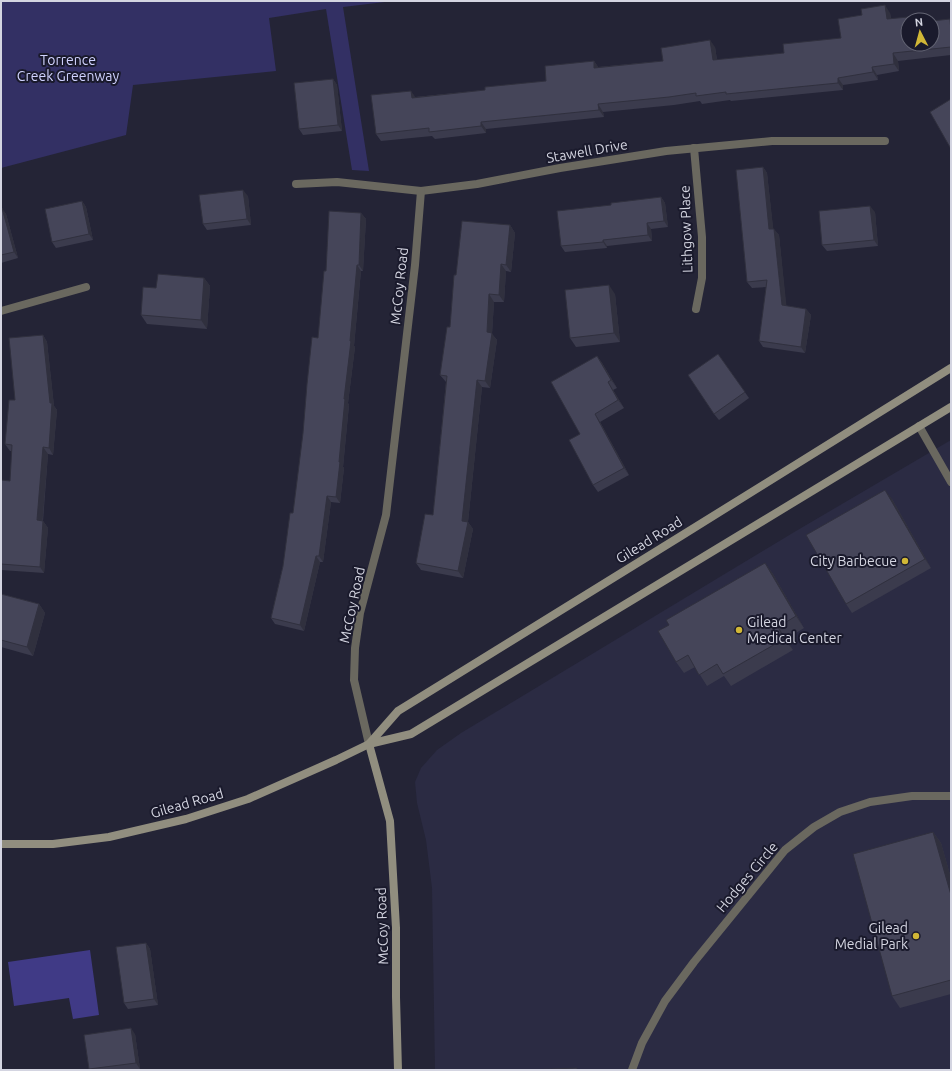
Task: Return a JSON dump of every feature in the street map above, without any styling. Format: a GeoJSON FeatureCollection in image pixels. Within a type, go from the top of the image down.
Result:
{"type":"FeatureCollection","features":[{"type":"Feature","properties":{"kind":"main road","name":"Gilead Road"},"geometry":{"type":"LineString","coordinates":[[369,744],[398,711],[951,368]]}},
{"type":"Feature","properties":{"kind":"main road","name":"Gilead Road"},"geometry":{"type":"LineString","coordinates":[[1,844],[53,844],[109,837],[186,820],[248,799],[369,744],[411,734],[951,406]]}},
{"type":"Feature","properties":{"kind":"main road","name":"McCoy Road"},"geometry":{"type":"LineString","coordinates":[[369,744],[390,821],[396,928],[398,1070]]}},
{"type":"Feature","properties":{"kind":"street","name":"Stawell Drive"},"geometry":{"type":"LineString","coordinates":[[296,184],[337,182],[421,191],[477,184],[666,151],[772,141],[885,141]]}},
{"type":"Feature","properties":{"kind":"street","name":"Lithgow Place"},"geometry":{"type":"LineString","coordinates":[[694,148],[702,237],[702,278],[696,309]]}},
{"type":"Feature","properties":{"kind":"street","name":"McCoy Road"},"geometry":{"type":"LineString","coordinates":[[369,744],[354,680],[355,648],[360,613],[386,515],[415,265],[421,191]]}},
{"type":"Feature","properties":{"kind":"street"},"geometry":{"type":"LineString","coordinates":[[1,311],[86,287]]}},
{"type":"Feature","properties":{"kind":"street"},"geometry":{"type":"LineString","coordinates":[[918,426],[951,482]]}},
{"type":"Feature","properties":{"kind":"street","name":"Hodges Circle"},"geometry":{"type":"LineString","coordinates":[[632,1070],[642,1043],[665,1000],[785,850],[814,827],[840,812],[870,802],[912,796],[951,796]]}},
{"type":"Feature","properties":{"kind":"shaded area"},"geometry":{"type":"Polygon","coordinates":[[[951,440],[951,1070],[435,1070],[432,888],[426,840],[417,803],[415,782],[421,768],[437,750],[461,733],[796,531],[951,440]]]}},
{"type":"Feature","properties":{"kind":"shaded area"},"geometry":{"type":"Polygon","coordinates":[[[90,950],[99,1015],[73,1019],[69,998],[14,1006],[8,962],[90,950]]]}},
{"type":"Feature","properties":{"kind":"green space","name":"Torrence Creek Greenway"},"geometry":{"type":"Polygon","coordinates":[[[1,1],[393,1],[343,7],[369,171],[352,170],[326,9],[269,18],[276,71],[133,85],[126,135],[1,168],[1,1]]]}},
{"type":"Feature","properties":{"kind":"building"},"geometry":{"type":"Polygon","coordinates":[[[885,5],[887,19],[900,18],[900,52],[903,52],[893,53],[894,64],[872,67],[873,72],[838,78],[838,83],[726,94],[726,92],[696,96],[696,93],[598,104],[599,110],[481,122],[481,126],[429,132],[429,128],[376,134],[371,95],[411,91],[412,98],[485,90],[485,87],[546,81],[545,66],[594,61],[594,68],[663,61],[661,48],[710,40],[713,60],[784,53],[783,44],[841,38],[838,19],[862,15],[861,9],[885,5]]]}},
{"type":"Feature","properties":{"kind":"building"},"geometry":{"type":"Polygon","coordinates":[[[950,19],[951,47],[940,48],[940,20],[950,19]]]}},
{"type":"Feature","properties":{"kind":"building"},"geometry":{"type":"Polygon","coordinates":[[[333,79],[338,125],[299,129],[294,83],[333,79]]]}},
{"type":"Feature","properties":{"kind":"building"},"geometry":{"type":"Polygon","coordinates":[[[951,99],[951,149],[930,112],[951,99]]]}},
{"type":"Feature","properties":{"kind":"building"},"geometry":{"type":"Polygon","coordinates":[[[763,167],[769,229],[774,229],[782,305],[806,309],[801,347],[759,341],[767,280],[747,282],[736,170],[763,167]]]}},
{"type":"Feature","properties":{"kind":"building"},"geometry":{"type":"Polygon","coordinates":[[[243,190],[247,219],[203,224],[199,195],[243,190]]]}},
{"type":"Feature","properties":{"kind":"building"},"geometry":{"type":"Polygon","coordinates":[[[661,197],[664,221],[647,223],[648,235],[603,240],[603,242],[561,246],[557,211],[611,205],[611,203],[661,197]]]}},
{"type":"Feature","properties":{"kind":"building"},"geometry":{"type":"Polygon","coordinates":[[[82,201],[89,234],[52,242],[45,209],[82,201]]]}},
{"type":"Feature","properties":{"kind":"building"},"geometry":{"type":"Polygon","coordinates":[[[870,206],[874,240],[822,245],[819,211],[870,206]]]}},
{"type":"Feature","properties":{"kind":"building"},"geometry":{"type":"Polygon","coordinates":[[[1,208],[14,252],[1,255],[1,208]]]}},
{"type":"Feature","properties":{"kind":"building"},"geometry":{"type":"Polygon","coordinates":[[[329,211],[361,213],[359,265],[357,265],[336,497],[327,496],[319,556],[316,556],[300,625],[271,618],[283,566],[290,513],[293,513],[303,433],[312,337],[318,338],[324,271],[326,271],[329,211]]]}},
{"type":"Feature","properties":{"kind":"building"},"geometry":{"type":"Polygon","coordinates":[[[462,221],[510,225],[506,265],[501,264],[499,295],[489,294],[487,332],[492,333],[485,381],[477,380],[462,521],[468,522],[458,571],[416,563],[425,514],[433,515],[447,376],[440,375],[447,327],[450,327],[454,275],[456,275],[462,221]]]}},
{"type":"Feature","properties":{"kind":"building"},"geometry":{"type":"Polygon","coordinates":[[[158,274],[204,278],[201,320],[141,315],[143,287],[156,288],[158,274]]]}},
{"type":"Feature","properties":{"kind":"building"},"geometry":{"type":"Polygon","coordinates":[[[609,285],[614,333],[570,338],[565,290],[609,285]]]}},
{"type":"Feature","properties":{"kind":"building"},"geometry":{"type":"Polygon","coordinates":[[[43,335],[50,403],[52,403],[49,448],[43,447],[37,520],[43,521],[40,567],[1,564],[1,480],[10,481],[12,445],[5,444],[9,400],[15,400],[9,338],[43,335]]]}},
{"type":"Feature","properties":{"kind":"building"},"geometry":{"type":"Polygon","coordinates":[[[718,354],[745,392],[714,414],[688,375],[718,354]]]}},
{"type":"Feature","properties":{"kind":"building"},"geometry":{"type":"Polygon","coordinates":[[[597,356],[611,380],[608,382],[618,400],[595,414],[624,468],[593,485],[569,440],[580,434],[551,382],[597,356]]]}},
{"type":"Feature","properties":{"kind":"building"},"geometry":{"type":"Polygon","coordinates":[[[885,490],[925,559],[846,604],[806,535],[885,490]]]}},
{"type":"Feature","properties":{"kind":"building","name":"Gilead Medical Center"},"geometry":{"type":"Polygon","coordinates":[[[765,563],[796,616],[778,627],[784,639],[723,674],[717,664],[699,675],[688,655],[676,662],[658,631],[669,625],[666,620],[765,563]]]}},
{"type":"Feature","properties":{"kind":"building"},"geometry":{"type":"Polygon","coordinates":[[[1,594],[39,604],[27,647],[1,640],[1,594]]]}},
{"type":"Feature","properties":{"kind":"building","name":"Gilead Medial Park"},"geometry":{"type":"Polygon","coordinates":[[[933,832],[951,895],[951,980],[892,996],[853,854],[933,832]]]}},
{"type":"Feature","properties":{"kind":"building"},"geometry":{"type":"Polygon","coordinates":[[[146,943],[154,999],[124,1003],[116,947],[146,943]]]}},
{"type":"Feature","properties":{"kind":"building"},"geometry":{"type":"Polygon","coordinates":[[[131,1028],[136,1063],[89,1069],[84,1035],[131,1028]]]}},
{"type":"Feature","properties":{"kind":"building"},"geometry":{"type":"Polygon","coordinates":[[[577,1068],[577,1070],[526,1070],[577,1068]]]}},
{"type":"Feature","properties":{"kind":"place","name":"City Barbecue"},"geometry":{"type":"Point","coordinates":[905,561]}},
{"type":"Feature","properties":{"kind":"place","name":"Gilead Medical Center"},"geometry":{"type":"Point","coordinates":[739,630]}},
{"type":"Feature","properties":{"kind":"place","name":"Gilead Medial Park"},"geometry":{"type":"Point","coordinates":[916,936]}}]}
